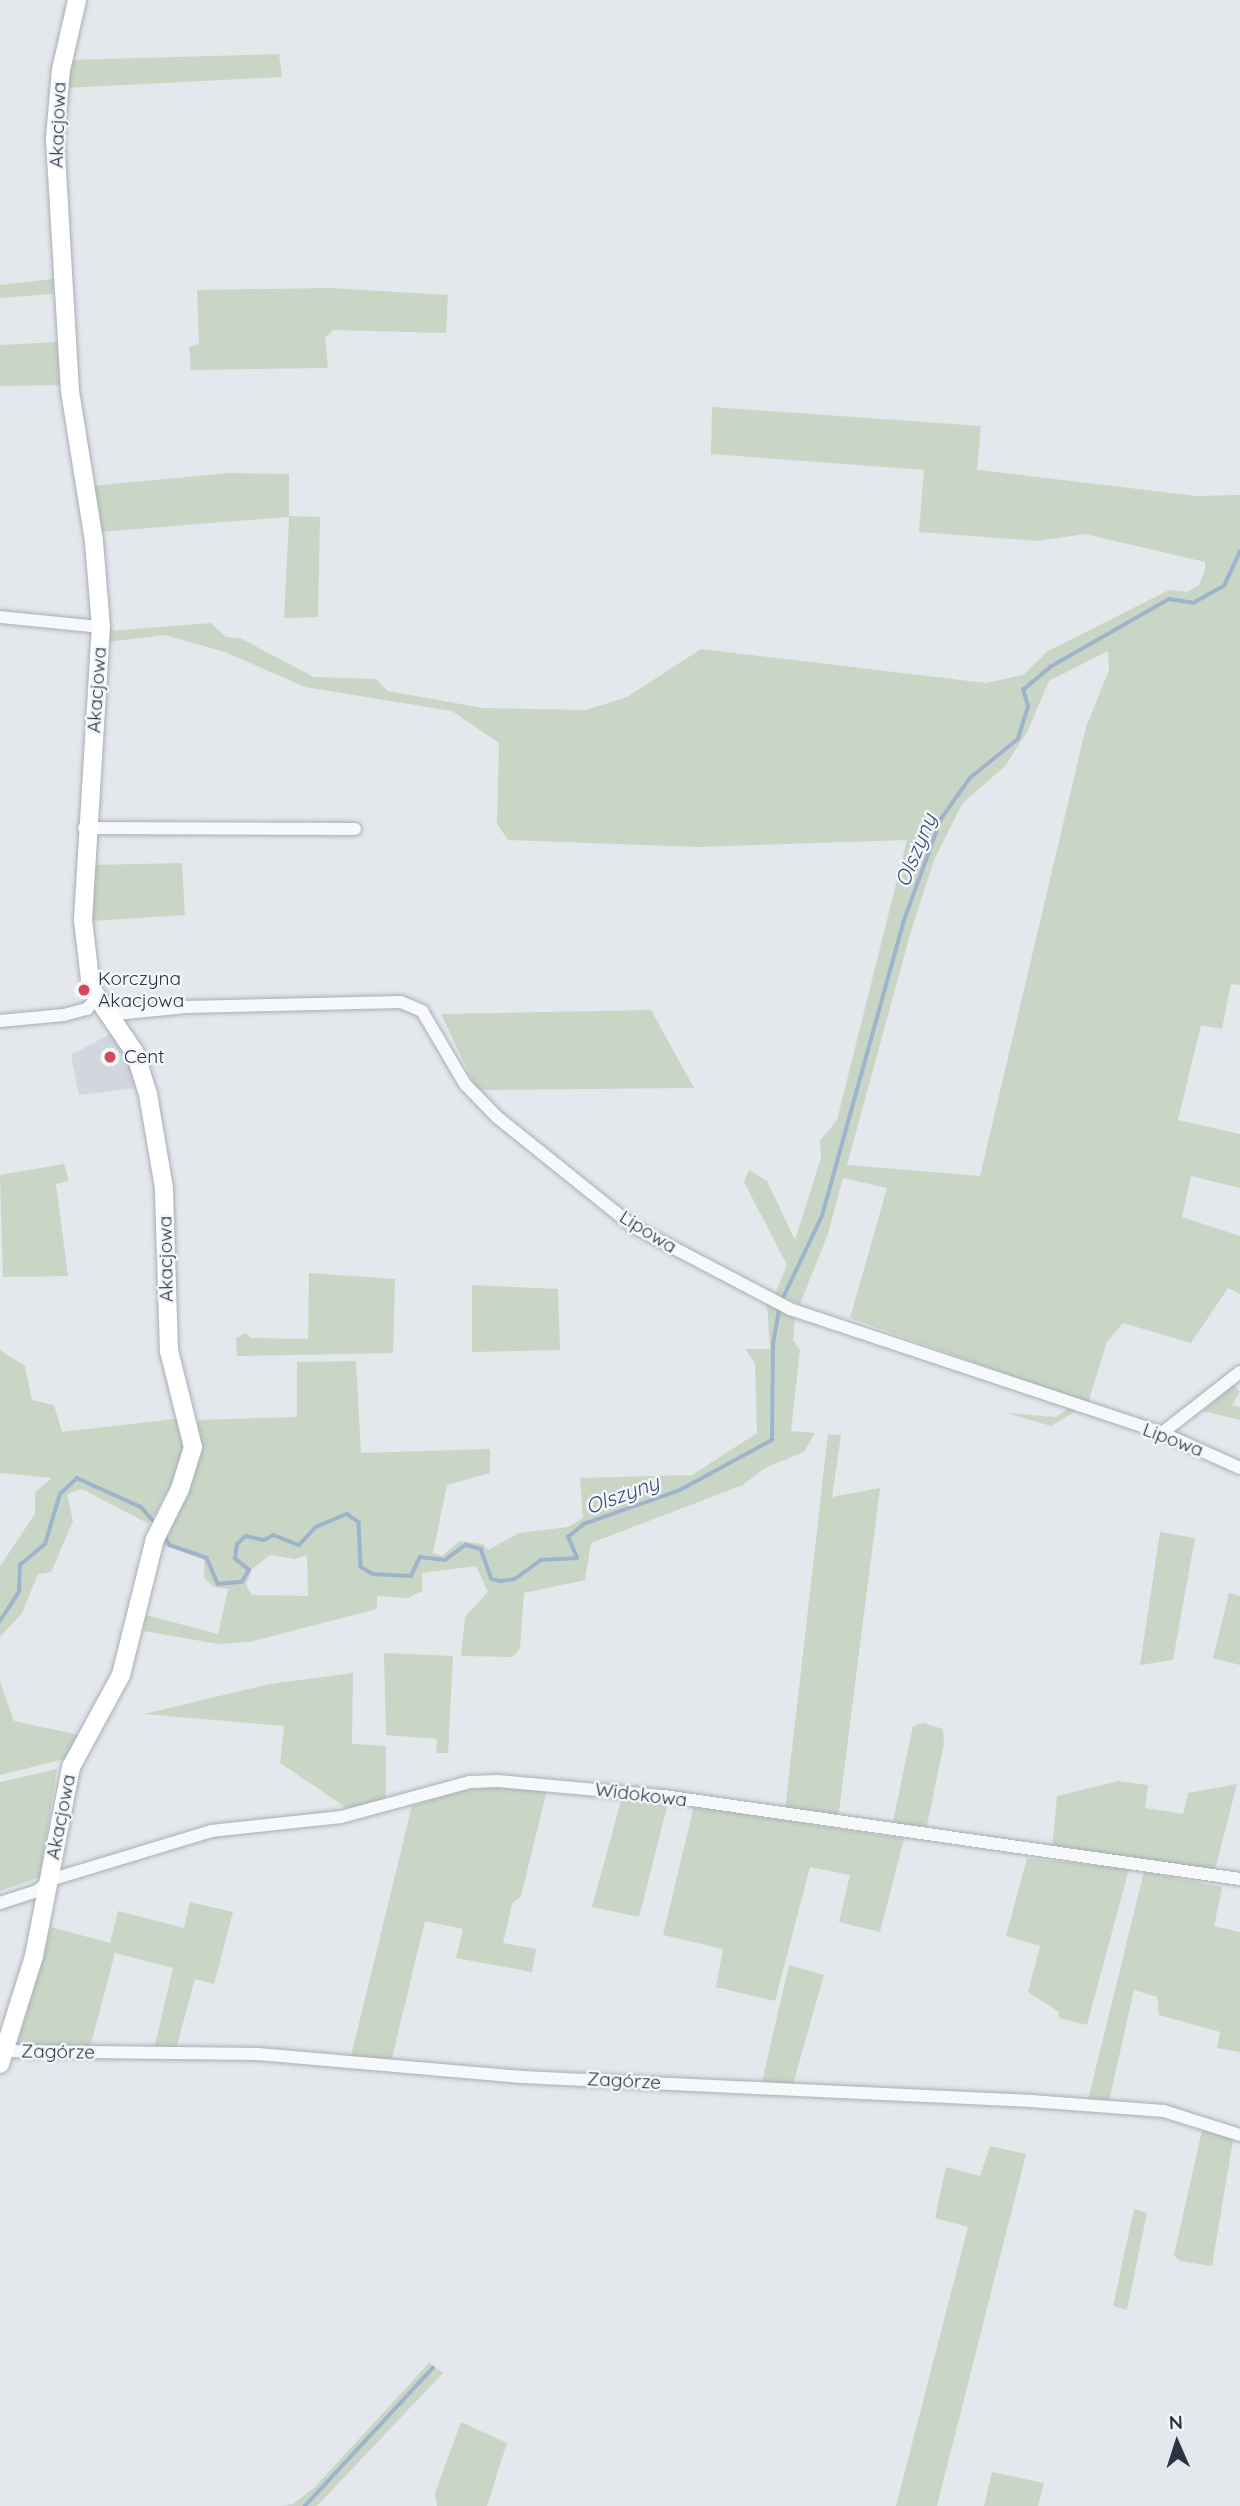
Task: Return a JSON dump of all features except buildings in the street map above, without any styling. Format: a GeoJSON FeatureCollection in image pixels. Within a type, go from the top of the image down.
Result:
{"type":"FeatureCollection","features":[{"type":"Feature","properties":{"kind":"street","name":"Akacjowa"},"geometry":{"type":"LineString","coordinates":[[2,2058],[34,1956],[71,1766],[121,1675],[155,1539],[161,1521],[189,1467],[191,1431],[169,1351],[164,1188],[148,1094],[135,1053],[96,999],[83,920],[84,828],[101,627],[94,541],[70,391],[58,233],[56,117],[77,0]]}},
{"type":"Feature","properties":{"kind":"street","name":"Akacjowa"},"geometry":{"type":"LineString","coordinates":[[0,617],[101,627]]}},
{"type":"Feature","properties":{"kind":"street"},"geometry":{"type":"LineString","coordinates":[[84,828],[355,829]]}},
{"type":"Feature","properties":{"kind":"street"},"geometry":{"type":"LineString","coordinates":[[0,1021],[64,1016],[87,1009],[96,999]]}},
{"type":"Feature","properties":{"kind":"street","name":"Lipowa"},"geometry":{"type":"LineString","coordinates":[[106,1014],[186,1007],[401,1002],[430,1021],[465,1084],[497,1117],[634,1227],[790,1309],[1162,1433],[1240,1468]]}},
{"type":"Feature","properties":{"kind":"street"},"geometry":{"type":"LineString","coordinates":[[1162,1433],[1240,1371]]}},
{"type":"Feature","properties":{"kind":"street","name":"Widokowa"},"geometry":{"type":"LineString","coordinates":[[0,1903],[37,1891],[50,1880],[211,1831],[341,1816],[470,1782],[498,1781],[664,1796],[1240,1879]]}},
{"type":"Feature","properties":{"kind":"street","name":"Zagórze"},"geometry":{"type":"LineString","coordinates":[[2,2058],[258,2054],[522,2077],[1031,2101],[1164,2111],[1240,2135]]}},
{"type":"Feature","properties":{"kind":"shaded area"},"geometry":{"type":"Polygon","coordinates":[[[110,1034],[131,1056],[136,1088],[79,1095],[71,1055],[110,1034]]]}},
{"type":"Feature","properties":{"kind":"green space"},"geometry":{"type":"Polygon","coordinates":[[[279,54],[282,77],[65,88],[70,60],[279,54]]]}},
{"type":"Feature","properties":{"kind":"green space"},"geometry":{"type":"Polygon","coordinates":[[[53,279],[53,294],[0,298],[0,285],[53,279]]]}},
{"type":"Feature","properties":{"kind":"green space"},"geometry":{"type":"Polygon","coordinates":[[[330,288],[448,295],[446,333],[333,330],[325,338],[328,368],[191,370],[189,347],[199,344],[197,290],[330,288]]]}},
{"type":"Feature","properties":{"kind":"green space"},"geometry":{"type":"Polygon","coordinates":[[[57,342],[60,385],[0,386],[0,345],[57,342]]]}},
{"type":"Feature","properties":{"kind":"green space"},"geometry":{"type":"Polygon","coordinates":[[[712,407],[981,426],[977,470],[1197,496],[1240,495],[1240,985],[1231,984],[1222,1029],[1201,1025],[1178,1120],[1240,1134],[1240,1188],[1191,1176],[1182,1217],[1240,1236],[1240,1294],[1228,1288],[1191,1343],[1123,1323],[1107,1342],[1088,1403],[850,1318],[887,1188],[843,1178],[828,1234],[800,1304],[775,1294],[787,1265],[744,1182],[749,1170],[767,1181],[795,1240],[821,1158],[820,1141],[837,1120],[907,840],[698,847],[508,840],[497,824],[499,743],[452,711],[305,687],[225,652],[165,635],[107,642],[107,631],[211,623],[226,637],[240,638],[314,677],[376,679],[388,691],[483,708],[586,710],[627,697],[701,649],[986,683],[1023,675],[1048,651],[1169,590],[1187,592],[1199,585],[1205,570],[1205,562],[1085,534],[1038,541],[919,532],[924,470],[711,454],[712,407]],[[1108,651],[1049,681],[1027,732],[1005,766],[962,804],[934,860],[911,931],[847,1165],[980,1176],[1086,727],[1109,670],[1108,651]]]}},
{"type":"Feature","properties":{"kind":"green space"},"geometry":{"type":"Polygon","coordinates":[[[230,473],[289,474],[289,516],[320,517],[318,617],[284,618],[289,517],[99,532],[91,486],[230,473]]]}},
{"type":"Feature","properties":{"kind":"green space"},"geometry":{"type":"Polygon","coordinates":[[[182,863],[185,915],[91,921],[91,865],[182,863]]]}},
{"type":"Feature","properties":{"kind":"green space"},"geometry":{"type":"Polygon","coordinates":[[[651,1010],[694,1088],[477,1090],[441,1014],[651,1010]]]}},
{"type":"Feature","properties":{"kind":"green space"},"geometry":{"type":"Polygon","coordinates":[[[64,1164],[69,1181],[56,1184],[68,1276],[3,1277],[0,1175],[64,1164]]]}},
{"type":"Feature","properties":{"kind":"green space"},"geometry":{"type":"Polygon","coordinates":[[[309,1273],[395,1279],[393,1353],[237,1356],[236,1338],[246,1333],[252,1338],[308,1339],[309,1273]]]}},
{"type":"Feature","properties":{"kind":"green space"},"geometry":{"type":"Polygon","coordinates":[[[472,1285],[558,1289],[560,1350],[472,1352],[472,1285]]]}},
{"type":"Feature","properties":{"kind":"green space"},"geometry":{"type":"Polygon","coordinates":[[[767,1304],[795,1317],[793,1340],[800,1350],[791,1431],[815,1433],[804,1452],[765,1468],[743,1485],[591,1543],[585,1580],[524,1593],[520,1648],[513,1657],[461,1656],[465,1617],[488,1592],[476,1566],[422,1573],[422,1591],[408,1598],[377,1596],[377,1609],[249,1642],[218,1644],[144,1631],[146,1615],[218,1634],[228,1589],[214,1587],[204,1577],[204,1560],[163,1545],[194,1478],[198,1420],[297,1417],[297,1362],[356,1361],[361,1453],[490,1449],[490,1473],[447,1485],[433,1553],[442,1556],[460,1541],[483,1544],[488,1550],[519,1533],[568,1527],[583,1518],[580,1478],[692,1475],[757,1433],[755,1363],[745,1349],[770,1349],[767,1304]],[[270,1555],[252,1569],[246,1585],[252,1595],[308,1596],[307,1555],[295,1559],[270,1555]]]}},
{"type":"Feature","properties":{"kind":"green space"},"geometry":{"type":"Polygon","coordinates":[[[0,1350],[25,1366],[32,1400],[54,1405],[62,1432],[182,1418],[184,1462],[149,1524],[82,1489],[67,1494],[73,1521],[51,1572],[38,1574],[22,1613],[0,1637],[0,1566],[35,1514],[35,1492],[52,1478],[0,1473],[0,1350]]]}},
{"type":"Feature","properties":{"kind":"green space"},"geometry":{"type":"Polygon","coordinates":[[[1234,1384],[1240,1392],[1232,1405],[1240,1407],[1240,1420],[1203,1411],[1234,1384]]]}},
{"type":"Feature","properties":{"kind":"green space"},"geometry":{"type":"Polygon","coordinates":[[[1070,1407],[1076,1411],[1051,1426],[1007,1413],[1056,1417],[1070,1407]]]}},
{"type":"Feature","properties":{"kind":"green space"},"geometry":{"type":"Polygon","coordinates":[[[828,1434],[841,1435],[832,1497],[880,1488],[838,1819],[785,1811],[828,1434]]]}},
{"type":"Feature","properties":{"kind":"green space"},"geometry":{"type":"Polygon","coordinates":[[[1160,1532],[1195,1538],[1173,1660],[1140,1665],[1160,1532]]]}},
{"type":"Feature","properties":{"kind":"green space"},"geometry":{"type":"Polygon","coordinates":[[[1229,1593],[1240,1596],[1240,1665],[1213,1658],[1229,1593]]]}},
{"type":"Feature","properties":{"kind":"green space"},"geometry":{"type":"Polygon","coordinates":[[[384,1653],[453,1656],[448,1753],[436,1753],[437,1739],[386,1735],[384,1653]]]}},
{"type":"Feature","properties":{"kind":"green space"},"geometry":{"type":"Polygon","coordinates":[[[353,1673],[352,1744],[386,1746],[386,1801],[347,1808],[280,1763],[284,1726],[144,1714],[270,1684],[353,1673]]]}},
{"type":"Feature","properties":{"kind":"green space"},"geometry":{"type":"Polygon","coordinates":[[[0,1682],[14,1721],[79,1735],[68,1758],[0,1775],[0,1682]]]}},
{"type":"Feature","properties":{"kind":"green space"},"geometry":{"type":"Polygon","coordinates":[[[923,1723],[943,1729],[944,1743],[926,1830],[892,1826],[913,1726],[923,1723]]]}},
{"type":"Feature","properties":{"kind":"green space"},"geometry":{"type":"Polygon","coordinates":[[[57,1769],[40,1877],[0,1891],[0,1782],[57,1769]]]}},
{"type":"Feature","properties":{"kind":"green space"},"geometry":{"type":"Polygon","coordinates":[[[1118,1781],[1148,1785],[1145,1808],[1183,1814],[1188,1793],[1237,1784],[1215,1870],[1052,1849],[1057,1796],[1118,1781]]]}},
{"type":"Feature","properties":{"kind":"green space"},"geometry":{"type":"Polygon","coordinates":[[[504,1786],[547,1790],[521,1896],[512,1904],[503,1943],[536,1949],[532,1972],[456,1958],[463,1929],[425,1921],[391,2062],[351,2056],[412,1806],[460,1791],[504,1786]]]}},
{"type":"Feature","properties":{"kind":"green space"},"geometry":{"type":"Polygon","coordinates":[[[622,1797],[668,1803],[639,1917],[592,1907],[622,1797]]]}},
{"type":"Feature","properties":{"kind":"green space"},"geometry":{"type":"Polygon","coordinates":[[[694,1806],[904,1839],[880,1932],[839,1922],[850,1875],[810,1867],[775,2001],[716,1987],[723,1949],[663,1935],[694,1806]]]}},
{"type":"Feature","properties":{"kind":"green space"},"geometry":{"type":"Polygon","coordinates":[[[1027,1858],[1129,1869],[1087,2025],[1059,2018],[1059,2012],[1028,1992],[1040,1946],[1006,1936],[1027,1858]]]}},
{"type":"Feature","properties":{"kind":"green space"},"geometry":{"type":"Polygon","coordinates":[[[1144,1872],[1222,1887],[1214,1926],[1240,1932],[1240,2052],[1217,2048],[1220,2032],[1159,2015],[1157,1997],[1134,1990],[1109,2101],[1088,2100],[1144,1872]]]}},
{"type":"Feature","properties":{"kind":"green space"},"geometry":{"type":"Polygon","coordinates":[[[190,1902],[233,1912],[214,1984],[195,1979],[176,2049],[154,2049],[173,1968],[115,1953],[90,2047],[17,2045],[51,1927],[110,1943],[118,1911],[184,1928],[190,1902]]]}},
{"type":"Feature","properties":{"kind":"green space"},"geometry":{"type":"Polygon","coordinates":[[[789,1965],[824,1975],[793,2084],[762,2082],[789,1965]]]}},
{"type":"Feature","properties":{"kind":"green space"},"geometry":{"type":"Polygon","coordinates":[[[1203,2126],[1233,2140],[1212,2266],[1180,2261],[1174,2255],[1203,2126]]]}},
{"type":"Feature","properties":{"kind":"green space"},"geometry":{"type":"Polygon","coordinates":[[[990,2146],[1026,2154],[937,2506],[896,2506],[968,2227],[935,2218],[946,2167],[980,2176],[990,2146]]]}},
{"type":"Feature","properties":{"kind":"green space"},"geometry":{"type":"Polygon","coordinates":[[[1134,2209],[1147,2213],[1127,2310],[1113,2306],[1134,2209]]]}},
{"type":"Feature","properties":{"kind":"green space"},"geometry":{"type":"Polygon","coordinates":[[[429,2363],[443,2373],[317,2506],[281,2506],[293,2504],[314,2488],[429,2363]]]}},
{"type":"Feature","properties":{"kind":"green space"},"geometry":{"type":"Polygon","coordinates":[[[461,2422],[507,2443],[487,2506],[437,2506],[435,2493],[461,2422]]]}},
{"type":"Feature","properties":{"kind":"green space"},"geometry":{"type":"Polygon","coordinates":[[[992,2472],[1044,2483],[1038,2506],[984,2506],[992,2472]]]}},
{"type":"Feature","properties":{"kind":"waterway","name":"Olszyny"},"geometry":{"type":"LineString","coordinates":[[782,1300],[822,1216],[903,923],[941,819],[970,778],[1018,739],[1028,706],[1023,690],[1050,667],[1169,599],[1193,603],[1224,586],[1240,552]]}},
{"type":"Feature","properties":{"kind":"waterway","name":"Olszyny"},"geometry":{"type":"LineString","coordinates":[[163,1534],[170,1545],[207,1558],[218,1584],[242,1582],[249,1570],[235,1559],[237,1544],[246,1536],[264,1540],[274,1535],[299,1545],[316,1527],[347,1514],[359,1522],[361,1567],[373,1574],[411,1576],[420,1557],[445,1560],[466,1545],[481,1549],[492,1579],[501,1581],[515,1579],[541,1560],[577,1558],[568,1537],[584,1524],[680,1490],[772,1440],[773,1344],[779,1311]]}},
{"type":"Feature","properties":{"kind":"waterway","name":"Olszyny"},"geometry":{"type":"LineString","coordinates":[[0,1621],[19,1592],[20,1565],[45,1544],[60,1494],[77,1478],[141,1507],[157,1525]]}},
{"type":"Feature","properties":{"kind":"waterway"},"geometry":{"type":"LineString","coordinates":[[305,2506],[433,2368]]}},
{"type":"Feature","properties":{"kind":"place","name":"Korczyna Akacjowa"},"geometry":{"type":"Point","coordinates":[84,990]}},
{"type":"Feature","properties":{"kind":"place","name":"Cent"},"geometry":{"type":"Point","coordinates":[110,1057]}}]}
